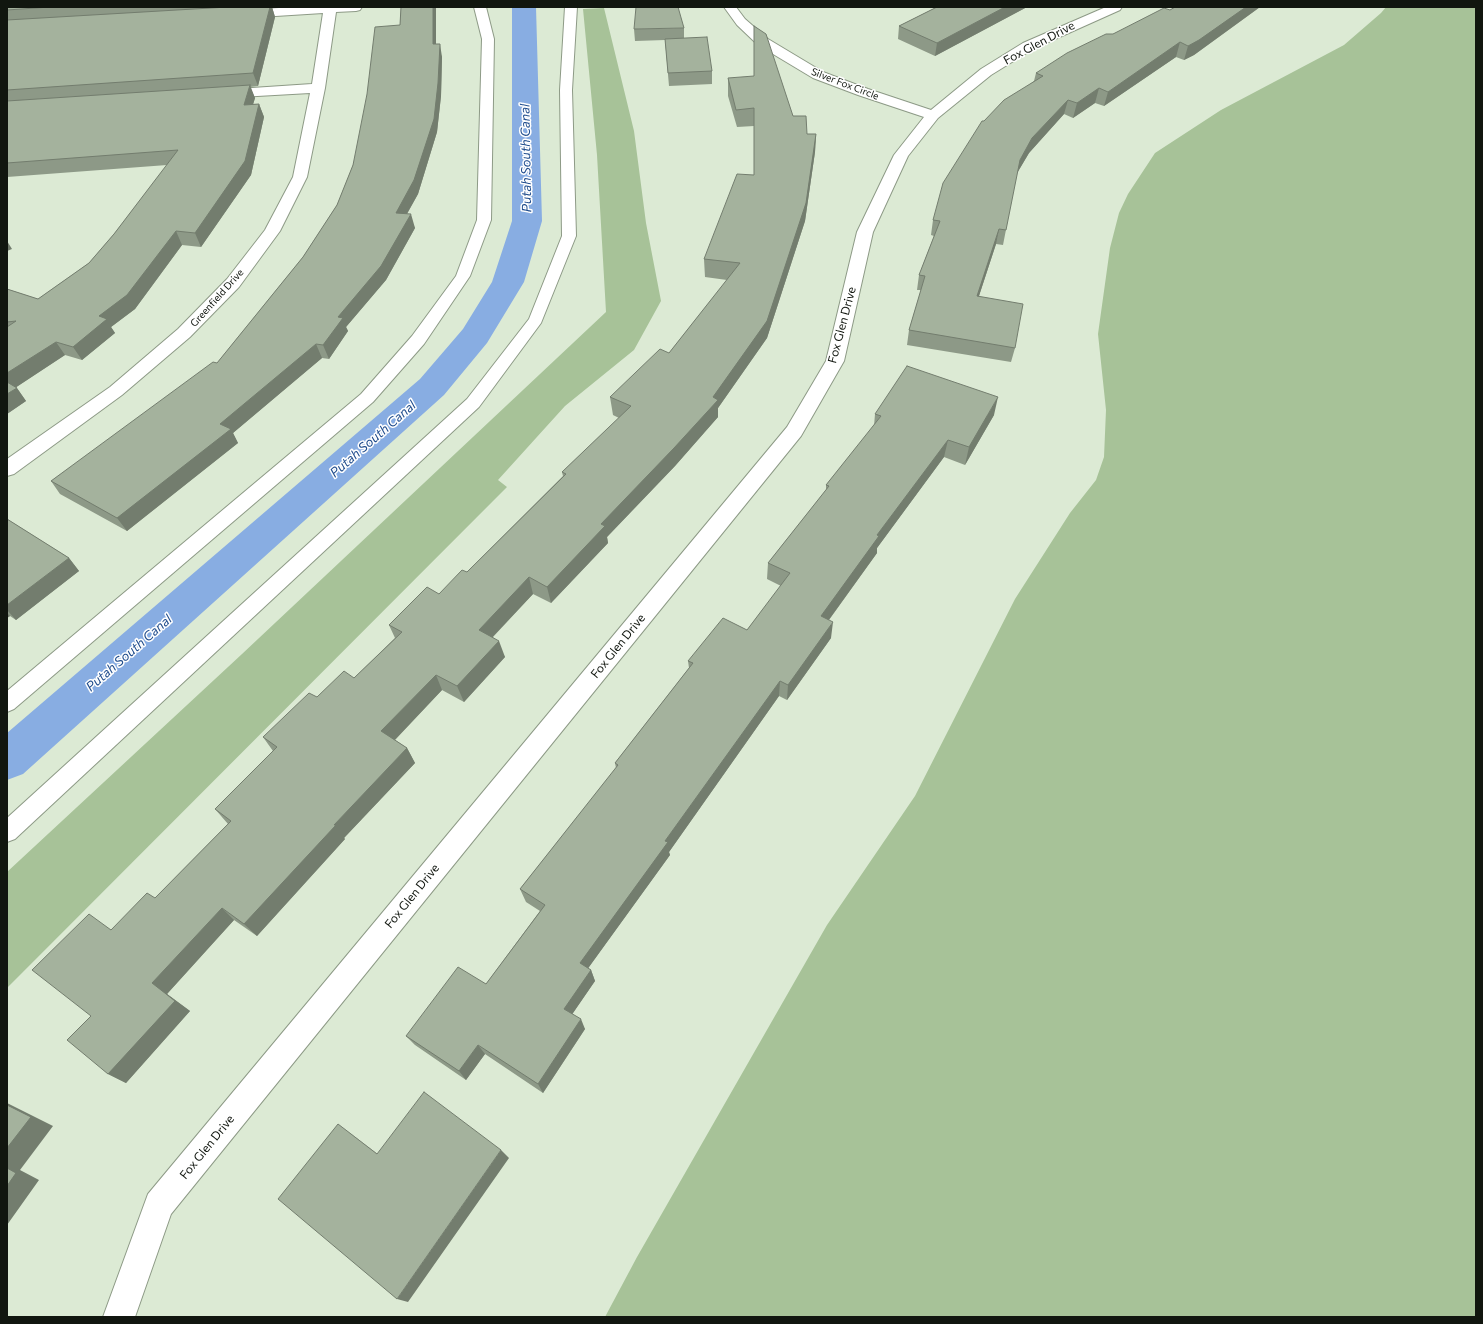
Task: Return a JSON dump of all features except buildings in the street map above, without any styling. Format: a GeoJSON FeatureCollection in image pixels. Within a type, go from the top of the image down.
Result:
{"type":"FeatureCollection","features":[{"type":"Feature","properties":{"kind":"street"},"geometry":{"type":"LineString","coordinates":[[230,15],[356,7]]}},
{"type":"Feature","properties":{"kind":"street","name":"Silver Fox Circle"},"geometry":{"type":"LineString","coordinates":[[730,7],[741,22],[763,42],[818,75],[863,92],[933,114]]}},
{"type":"Feature","properties":{"kind":"street","name":"Fox Glen Drive"},"geometry":{"type":"LineString","coordinates":[[119,1317],[159,1205],[794,431],[835,361],[865,232],[902,155],[933,114],[986,72],[1028,46],[1116,7]]}},
{"type":"Feature","properties":{"kind":"street","name":"Greenfield Drive"},"geometry":{"type":"LineString","coordinates":[[7,469],[116,391],[184,333],[234,283],[272,231],[300,178],[318,88],[331,8]]}},
{"type":"Feature","properties":{"kind":"street"},"geometry":{"type":"LineString","coordinates":[[211,95],[318,88]]}},
{"type":"Feature","properties":{"kind":"lane"},"geometry":{"type":"LineString","coordinates":[[7,703],[367,398],[418,340],[463,276],[484,220],[488,40],[480,7]]}},
{"type":"Feature","properties":{"kind":"lane"},"geometry":{"type":"LineString","coordinates":[[7,832],[473,403],[536,320],[569,236],[566,90],[571,7]]}},
{"type":"Feature","properties":{"kind":"green space"},"geometry":{"type":"Polygon","coordinates":[[[1386,7],[1476,7],[1476,1317],[605,1317],[637,1257],[827,925],[915,796],[1015,599],[1070,513],[1096,480],[1104,457],[1106,410],[1098,334],[1110,248],[1119,213],[1128,194],[1155,153],[1221,110],[1344,45],[1386,7]]]}},
{"type":"Feature","properties":{"kind":"green space"},"geometry":{"type":"Polygon","coordinates":[[[604,8],[634,131],[646,223],[661,301],[634,350],[565,406],[498,480],[507,487],[7,988],[7,872],[242,654],[606,312],[597,155],[583,9],[604,8]]]}},
{"type":"Feature","properties":{"kind":"waterway","name":"Putah South Canal"},"geometry":{"type":"LineString","coordinates":[[7,760],[432,387],[475,336],[508,282],[527,221],[524,7]]}}]}
